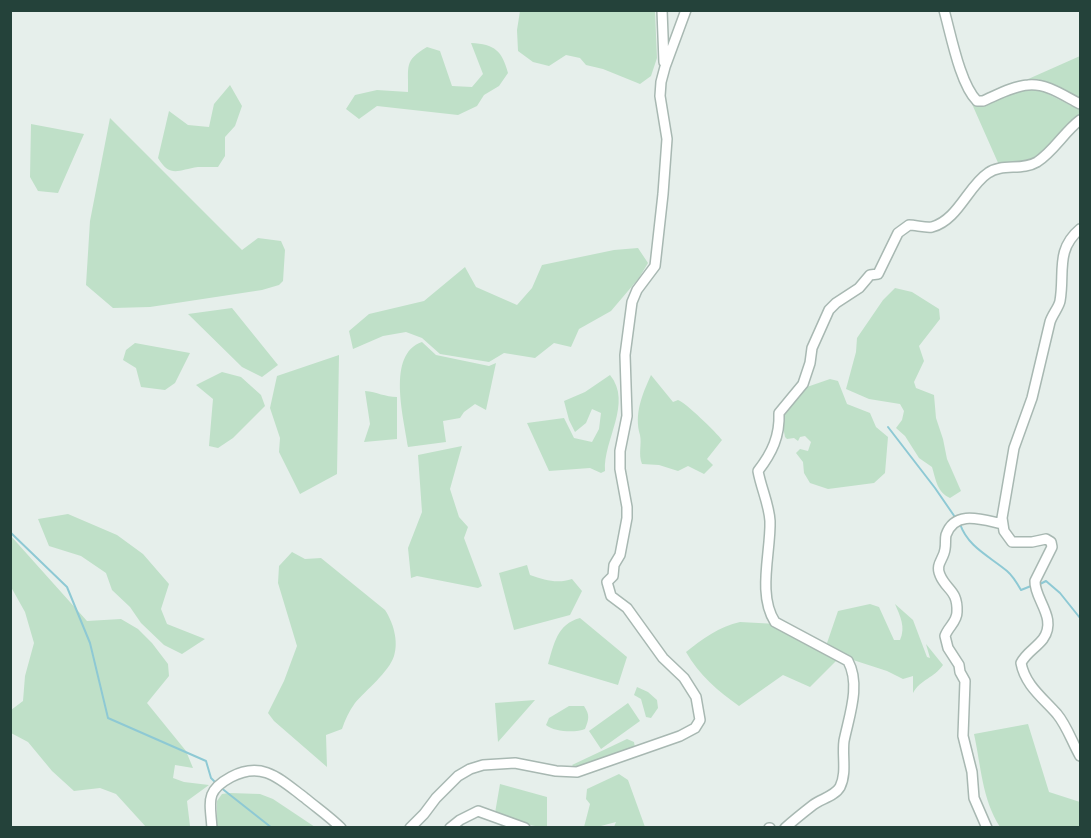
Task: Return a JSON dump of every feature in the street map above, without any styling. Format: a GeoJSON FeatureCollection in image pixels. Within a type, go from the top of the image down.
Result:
{"type":"FeatureCollection","features":[{"type":"Feature","properties":{"kind":"street"},"geometry":{"type":"LineString","coordinates":[[410,828],[458,776],[470,769],[483,765],[515,763],[556,771],[577,772],[680,736],[695,728],[700,720],[696,697],[684,678],[663,658],[627,608],[611,596],[607,582],[613,576],[614,565],[620,555],[627,518],[620,451],[627,416],[625,355],[632,302],[637,290],[655,266],[667,164],[667,139],[660,96],[664,67],[662,10]]}},
{"type":"Feature","properties":{"kind":"street"},"geometry":{"type":"LineString","coordinates":[[664,67],[686,10]]}},
{"type":"Feature","properties":{"kind":"street"},"geometry":{"type":"LineString","coordinates":[[944,10],[969,91],[977,101],[983,101],[1027,85],[1040,86],[1057,92],[1080,104]]}},
{"type":"Feature","properties":{"kind":"street"},"geometry":{"type":"LineString","coordinates":[[784,828],[816,802],[831,795],[839,788],[844,772],[844,742],[850,722],[854,685],[852,669],[848,661],[775,622],[769,610],[767,562],[770,521],[758,471],[765,462],[780,428],[779,413],[803,384],[812,348],[830,310],[836,303],[859,288],[870,275],[878,274],[898,232],[909,225],[930,227],[942,223],[958,208],[985,175],[994,169],[1019,168],[1036,163],[1080,120]]}},
{"type":"Feature","properties":{"kind":"street"},"geometry":{"type":"LineString","coordinates":[[1080,229],[1075,233],[1063,255],[1060,303],[1054,310],[1050,322],[1032,398],[1014,448],[1002,518],[1004,531],[1012,542],[1032,542],[1046,538],[1051,542],[1052,548],[1035,583],[1045,607],[1046,630],[1041,641],[1026,654],[1021,663],[1022,671],[1038,695],[1057,714],[1080,756]]}},
{"type":"Feature","properties":{"kind":"street"},"geometry":{"type":"LineString","coordinates":[[987,828],[974,798],[972,772],[963,736],[965,681],[960,672],[960,666],[948,648],[945,636],[956,620],[956,598],[940,575],[938,565],[945,550],[945,536],[957,520],[970,518],[1003,524]]}},
{"type":"Feature","properties":{"kind":"street"},"geometry":{"type":"LineString","coordinates":[[212,828],[210,798],[217,786],[240,772],[258,771],[276,775],[341,828]]}},
{"type":"Feature","properties":{"kind":"street"},"geometry":{"type":"LineString","coordinates":[[450,828],[478,811],[525,828]]}},
{"type":"Feature","properties":{"kind":"green space"},"geometry":{"type":"Polygon","coordinates":[[[520,11],[655,11],[657,58],[651,76],[640,84],[603,69],[586,65],[580,58],[566,55],[549,66],[533,62],[518,51],[517,30],[520,11]]]}},
{"type":"Feature","properties":{"kind":"green space"},"geometry":{"type":"Polygon","coordinates":[[[471,43],[486,45],[496,50],[503,59],[508,73],[499,86],[484,95],[477,106],[458,115],[377,106],[359,119],[346,109],[355,95],[377,90],[408,92],[409,65],[414,56],[427,47],[440,51],[452,86],[472,87],[483,74],[471,43]]]}},
{"type":"Feature","properties":{"kind":"green space"},"geometry":{"type":"Polygon","coordinates":[[[1080,56],[1080,100],[1038,79],[1048,94],[1080,110],[1080,117],[1035,160],[999,165],[972,104],[1080,56]]]}},
{"type":"Feature","properties":{"kind":"green space"},"geometry":{"type":"Polygon","coordinates":[[[230,85],[242,106],[235,126],[225,137],[225,156],[218,167],[198,167],[180,171],[166,168],[158,158],[169,111],[188,125],[209,127],[214,104],[230,85]]]}},
{"type":"Feature","properties":{"kind":"green space"},"geometry":{"type":"Polygon","coordinates":[[[110,118],[242,250],[258,238],[281,241],[285,250],[283,281],[279,285],[262,290],[150,307],[113,308],[86,285],[90,221],[110,118]]]}},
{"type":"Feature","properties":{"kind":"green space"},"geometry":{"type":"Polygon","coordinates":[[[31,124],[84,134],[58,193],[38,191],[30,177],[31,124]]]}},
{"type":"Feature","properties":{"kind":"green space"},"geometry":{"type":"Polygon","coordinates":[[[638,248],[648,263],[639,278],[611,311],[579,329],[571,347],[554,343],[535,358],[504,353],[489,362],[440,354],[422,338],[406,332],[383,336],[353,349],[349,331],[369,314],[424,301],[465,267],[476,287],[517,305],[532,288],[542,265],[614,250],[638,248]]]}},
{"type":"Feature","properties":{"kind":"green space"},"geometry":{"type":"Polygon","coordinates":[[[895,288],[912,292],[939,309],[940,319],[919,346],[924,361],[914,382],[916,388],[934,395],[936,418],[947,459],[961,491],[950,498],[940,489],[932,467],[919,458],[905,436],[896,428],[902,420],[904,411],[900,404],[869,399],[846,389],[856,352],[857,338],[883,300],[895,288]]]}},
{"type":"Feature","properties":{"kind":"green space"},"geometry":{"type":"Polygon","coordinates":[[[232,308],[278,365],[262,377],[242,367],[188,314],[232,308]]]}},
{"type":"Feature","properties":{"kind":"green space"},"geometry":{"type":"Polygon","coordinates":[[[422,342],[436,355],[489,366],[496,363],[486,410],[475,404],[460,418],[443,421],[446,442],[408,447],[401,404],[401,373],[404,359],[411,349],[422,342]]]}},
{"type":"Feature","properties":{"kind":"green space"},"geometry":{"type":"Polygon","coordinates":[[[135,343],[190,353],[175,383],[165,390],[141,387],[136,368],[123,360],[126,350],[135,343]]]}},
{"type":"Feature","properties":{"kind":"green space"},"geometry":{"type":"Polygon","coordinates":[[[339,355],[337,474],[300,494],[279,452],[280,438],[270,408],[277,376],[339,355]]]}},
{"type":"Feature","properties":{"kind":"green space"},"geometry":{"type":"Polygon","coordinates":[[[222,372],[241,377],[261,395],[265,406],[233,438],[218,448],[209,446],[213,399],[196,385],[222,372]]]}},
{"type":"Feature","properties":{"kind":"green space"},"geometry":{"type":"Polygon","coordinates":[[[610,375],[619,397],[605,471],[601,473],[590,468],[549,471],[527,423],[564,418],[574,438],[592,442],[599,429],[601,413],[592,409],[586,423],[575,432],[564,401],[585,392],[610,375]]]}},
{"type":"Feature","properties":{"kind":"green space"},"geometry":{"type":"Polygon","coordinates":[[[651,375],[673,402],[678,400],[687,406],[722,440],[707,459],[713,465],[704,474],[688,466],[678,471],[659,465],[642,464],[638,412],[651,375]]]}},
{"type":"Feature","properties":{"kind":"green space"},"geometry":{"type":"Polygon","coordinates":[[[830,379],[838,381],[847,404],[870,413],[876,427],[888,437],[885,473],[874,483],[828,489],[810,483],[804,473],[803,462],[796,453],[800,449],[808,451],[811,442],[805,436],[800,437],[798,441],[785,437],[781,416],[804,388],[830,379]]]}},
{"type":"Feature","properties":{"kind":"green space"},"geometry":{"type":"Polygon","coordinates":[[[365,391],[397,397],[397,439],[364,442],[370,424],[365,391]]]}},
{"type":"Feature","properties":{"kind":"green space"},"geometry":{"type":"Polygon","coordinates":[[[462,446],[450,489],[459,517],[468,527],[464,538],[482,586],[478,588],[417,576],[411,578],[408,548],[422,512],[418,455],[462,446]]]}},
{"type":"Feature","properties":{"kind":"green space"},"geometry":{"type":"Polygon","coordinates":[[[68,514],[117,535],[143,554],[169,584],[161,609],[167,624],[205,639],[182,654],[164,645],[112,590],[106,573],[81,556],[49,546],[38,519],[68,514]]]}},
{"type":"Feature","properties":{"kind":"green space"},"geometry":{"type":"Polygon","coordinates":[[[10,535],[87,621],[121,619],[138,629],[168,664],[169,676],[147,703],[186,751],[193,768],[175,765],[173,778],[184,782],[209,785],[187,801],[190,826],[146,827],[116,794],[100,788],[74,791],[52,771],[28,742],[11,733],[11,710],[23,701],[25,676],[34,643],[25,612],[11,587],[10,535]]]}},
{"type":"Feature","properties":{"kind":"green space"},"geometry":{"type":"Polygon","coordinates":[[[292,552],[305,559],[321,558],[385,610],[393,626],[395,638],[394,656],[387,668],[355,703],[342,729],[326,735],[327,767],[274,721],[268,713],[284,681],[297,646],[278,583],[279,566],[292,552]]]}},
{"type":"Feature","properties":{"kind":"green space"},"geometry":{"type":"Polygon","coordinates":[[[527,565],[530,575],[556,581],[572,579],[582,591],[570,615],[514,630],[499,573],[527,565]]]}},
{"type":"Feature","properties":{"kind":"green space"},"geometry":{"type":"Polygon","coordinates":[[[870,604],[879,607],[894,640],[900,640],[902,626],[895,604],[913,620],[927,657],[930,658],[926,644],[943,665],[913,693],[913,676],[903,679],[887,671],[850,659],[826,646],[838,611],[870,604]]]}},
{"type":"Feature","properties":{"kind":"green space"},"geometry":{"type":"Polygon","coordinates":[[[580,618],[627,657],[618,685],[548,664],[561,630],[580,618]]]}},
{"type":"Feature","properties":{"kind":"green space"},"geometry":{"type":"Polygon","coordinates":[[[740,622],[777,624],[837,660],[810,687],[783,675],[739,706],[710,682],[686,652],[718,630],[740,622]]]}},
{"type":"Feature","properties":{"kind":"green space"},"geometry":{"type":"Polygon","coordinates":[[[637,687],[648,692],[657,700],[658,708],[651,718],[646,717],[641,699],[634,695],[637,687]]]}},
{"type":"Feature","properties":{"kind":"green space"},"geometry":{"type":"Polygon","coordinates":[[[535,700],[498,742],[495,703],[535,700]]]}},
{"type":"Feature","properties":{"kind":"green space"},"geometry":{"type":"Polygon","coordinates":[[[628,703],[640,721],[601,749],[589,731],[628,703]]]}},
{"type":"Feature","properties":{"kind":"green space"},"geometry":{"type":"Polygon","coordinates":[[[569,706],[584,706],[588,717],[585,729],[565,731],[546,725],[549,718],[569,706]]]}},
{"type":"Feature","properties":{"kind":"green space"},"geometry":{"type":"Polygon","coordinates":[[[1028,724],[1049,792],[1080,802],[1080,827],[1000,827],[994,816],[983,782],[974,734],[1028,724]]]}},
{"type":"Feature","properties":{"kind":"green space"},"geometry":{"type":"Polygon","coordinates":[[[627,739],[634,742],[635,748],[576,769],[572,765],[627,739]]]}},
{"type":"Feature","properties":{"kind":"green space"},"geometry":{"type":"Polygon","coordinates":[[[619,774],[628,780],[645,827],[614,827],[616,822],[597,827],[584,827],[590,804],[586,799],[587,789],[619,774]]]}},
{"type":"Feature","properties":{"kind":"green space"},"geometry":{"type":"Polygon","coordinates":[[[500,784],[547,797],[547,827],[514,821],[495,813],[500,784]]]}},
{"type":"Feature","properties":{"kind":"green space"},"geometry":{"type":"Polygon","coordinates":[[[222,794],[260,794],[273,799],[315,827],[217,827],[217,801],[222,794]]]}},
{"type":"Feature","properties":{"kind":"waterway"},"geometry":{"type":"LineString","coordinates":[[888,427],[957,520]]}},
{"type":"Feature","properties":{"kind":"waterway"},"geometry":{"type":"LineString","coordinates":[[960,524],[968,539],[1009,573],[1021,590],[1031,586]]}},
{"type":"Feature","properties":{"kind":"waterway"},"geometry":{"type":"LineString","coordinates":[[10,532],[67,587],[90,643],[108,718],[206,761],[211,778],[216,783]]}},
{"type":"Feature","properties":{"kind":"waterway"},"geometry":{"type":"LineString","coordinates":[[1040,584],[1046,581],[1060,593],[1080,618]]}},
{"type":"Feature","properties":{"kind":"waterway"},"geometry":{"type":"LineString","coordinates":[[220,787],[272,828]]}}]}
